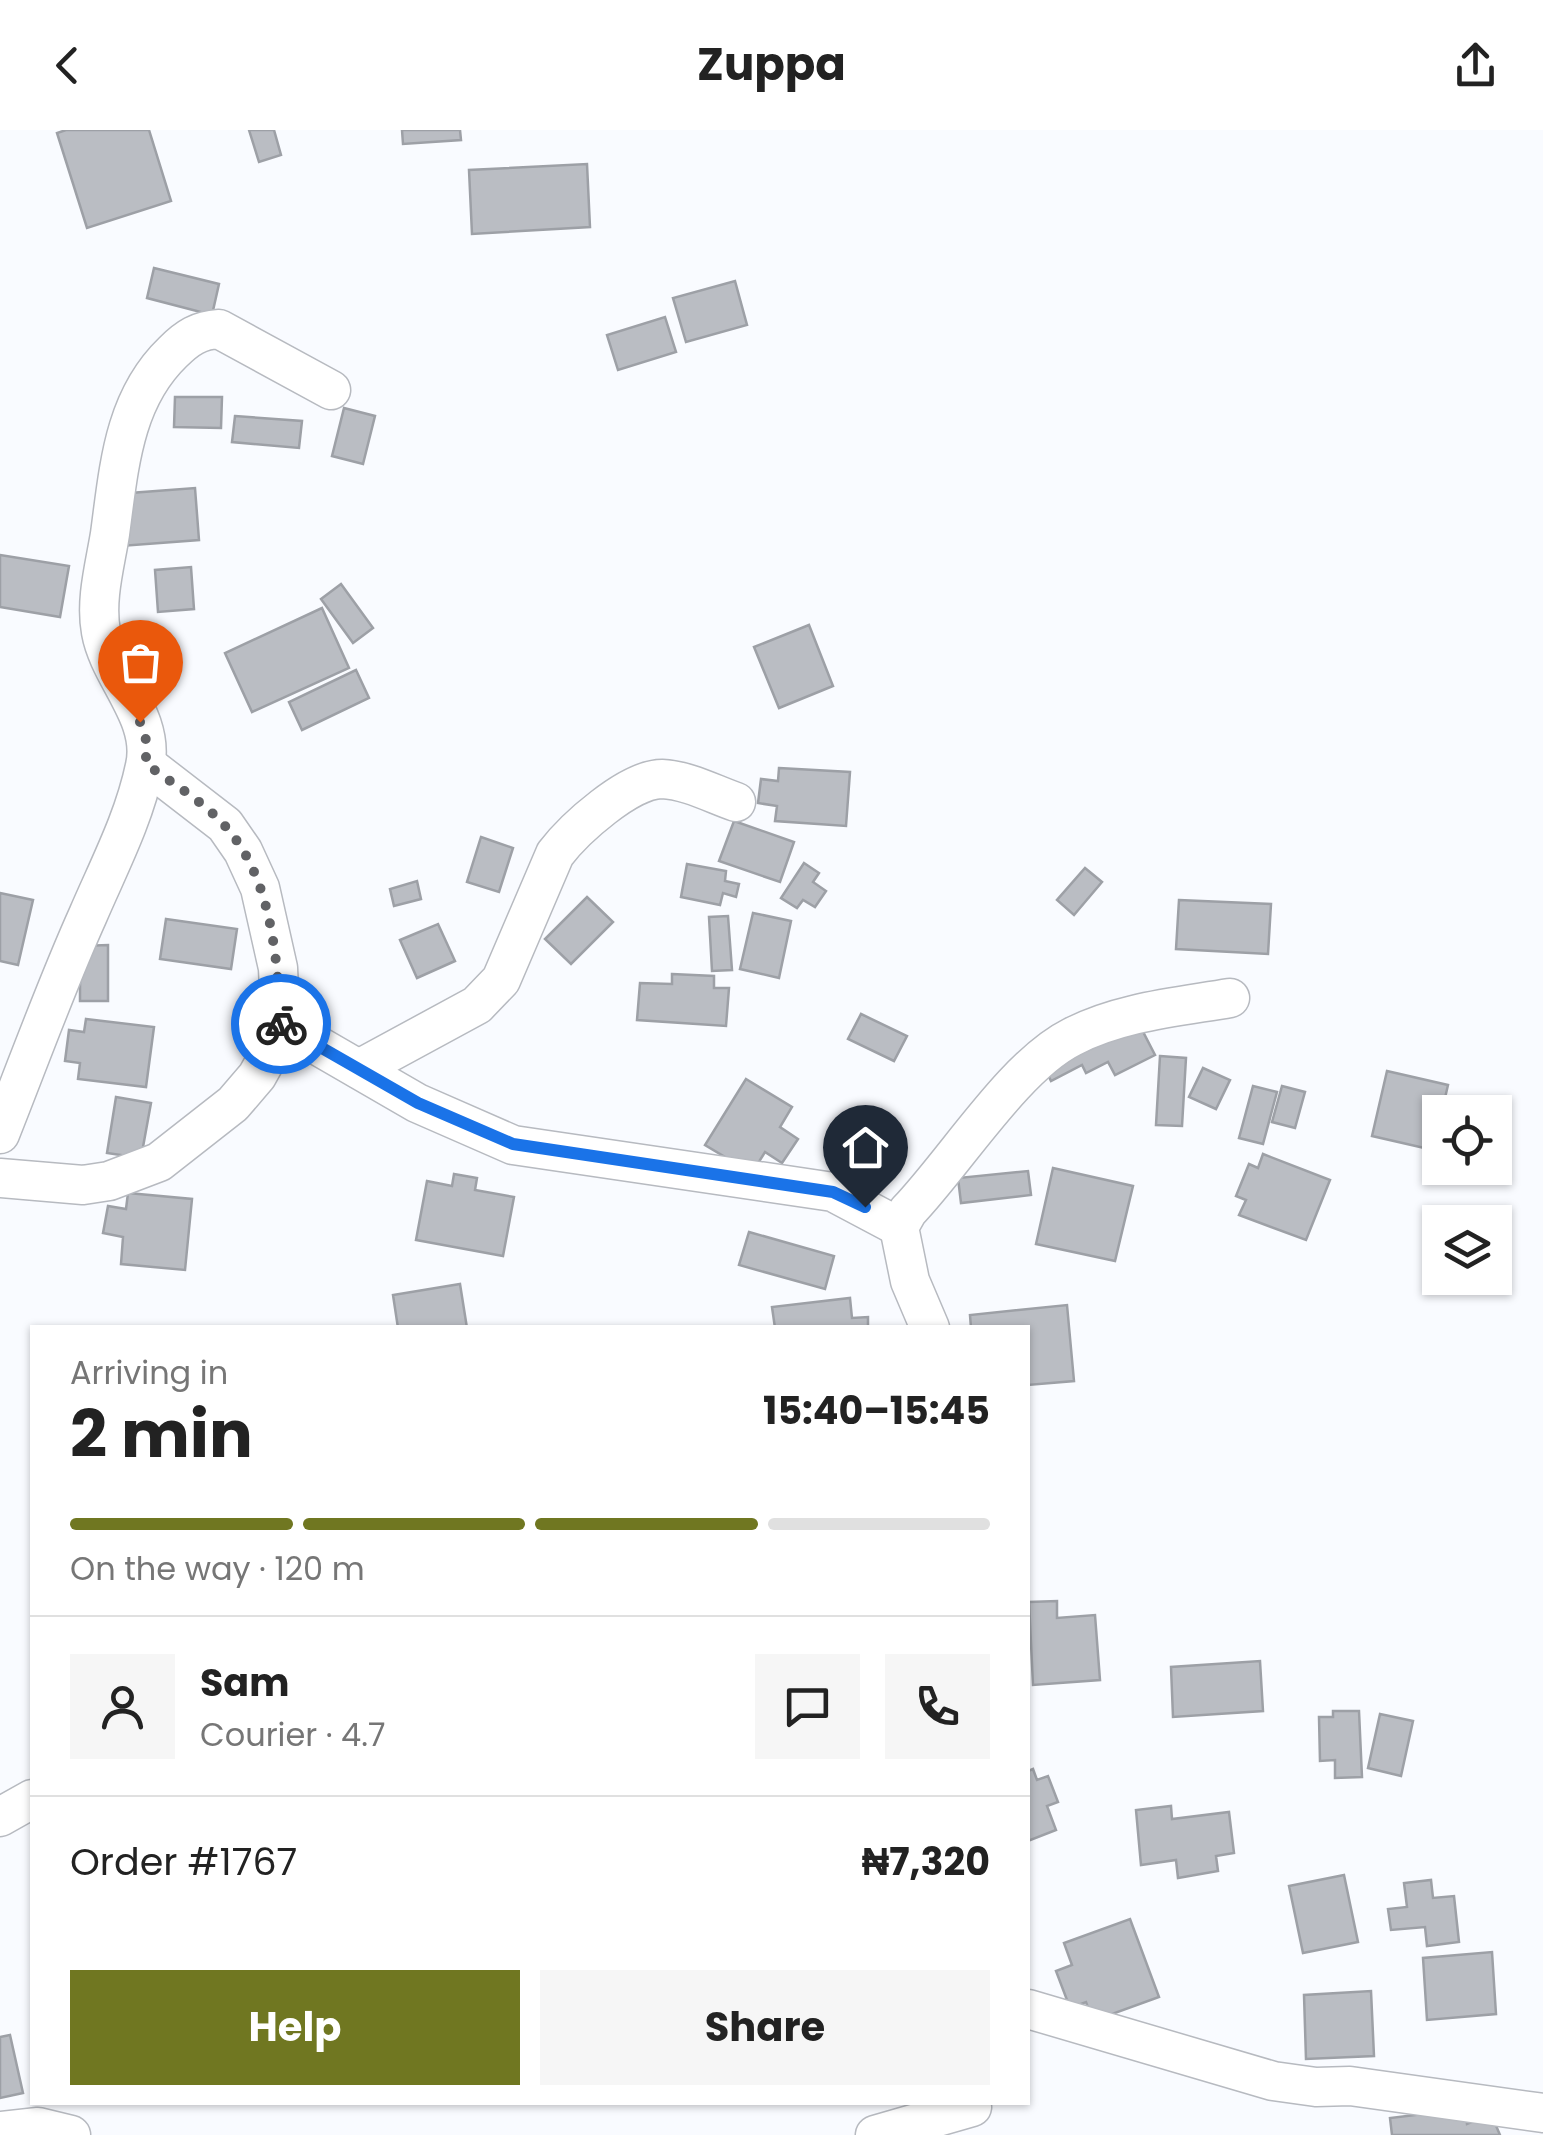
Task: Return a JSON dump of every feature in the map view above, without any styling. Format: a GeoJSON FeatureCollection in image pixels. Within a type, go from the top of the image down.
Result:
{"type":"FeatureCollection","features":[{"type":"Feature","properties":{"kind":"street"},"geometry":{"type":"LineString","coordinates":[[0,1134],[87,916],[122,840],[146,764],[146,740],[104,646],[99,608],[122,452],[134,408],[156,368],[185,340],[204,330],[219,329],[331,390]]}},
{"type":"Feature","properties":{"kind":"street"},"geometry":{"type":"LineString","coordinates":[[0,1178],[83,1185],[109,1181],[159,1162],[233,1104],[257,1076],[281,1033],[278,968],[260,888],[243,851],[224,825],[146,764]]}},
{"type":"Feature","properties":{"kind":"street"},"geometry":{"type":"LineString","coordinates":[[359,1070],[477,1006],[490,994],[501,980],[556,854],[568,837],[629,789],[662,779],[682,782],[736,802]]}},
{"type":"Feature","properties":{"kind":"street"},"geometry":{"type":"LineString","coordinates":[[929,1325],[910,1281],[899,1227],[1033,1064],[1070,1037],[1124,1016],[1230,998]]}},
{"type":"Feature","properties":{"kind":"street"},"geometry":{"type":"LineString","coordinates":[[281,1033],[315,1044],[418,1103],[513,1144],[833,1192],[899,1227]]}},
{"type":"Feature","properties":{"kind":"street"},"geometry":{"type":"LineString","coordinates":[[0,1817],[30,1800]]}},
{"type":"Feature","properties":{"kind":"street"},"geometry":{"type":"LineString","coordinates":[[1030,2009],[1274,2081],[1316,2088],[1350,2086],[1543,2112]]}},
{"type":"Feature","properties":{"kind":"street"},"geometry":{"type":"LineString","coordinates":[[875,2135],[972,2106]]}},
{"type":"Feature","properties":{"kind":"street"},"geometry":{"type":"LineString","coordinates":[[0,2131],[38,2127],[70,2135]]}},
{"type":"Feature","properties":{"kind":"building"},"geometry":{"type":"Polygon","coordinates":[[[149,130],[171,201],[87,228],[57,133],[149,130]]]}},
{"type":"Feature","properties":{"kind":"building"},"geometry":{"type":"Polygon","coordinates":[[[249,130],[274,130],[281,155],[259,162],[249,130]]]}},
{"type":"Feature","properties":{"kind":"building"},"geometry":{"type":"Polygon","coordinates":[[[402,130],[460,130],[461,140],[403,144],[402,130]]]}},
{"type":"Feature","properties":{"kind":"building"},"geometry":{"type":"Polygon","coordinates":[[[587,164],[590,227],[472,234],[469,170],[587,164]]]}},
{"type":"Feature","properties":{"kind":"building"},"geometry":{"type":"Polygon","coordinates":[[[154,268],[219,284],[212,315],[147,298],[154,268]]]}},
{"type":"Feature","properties":{"kind":"building"},"geometry":{"type":"Polygon","coordinates":[[[735,281],[747,325],[686,342],[673,298],[735,281]]]}},
{"type":"Feature","properties":{"kind":"building"},"geometry":{"type":"Polygon","coordinates":[[[665,317],[676,352],[618,370],[607,335],[665,317]]]}},
{"type":"Feature","properties":{"kind":"building"},"geometry":{"type":"Polygon","coordinates":[[[175,397],[222,397],[221,428],[174,427],[175,397]]]}},
{"type":"Feature","properties":{"kind":"building"},"geometry":{"type":"Polygon","coordinates":[[[344,408],[375,416],[363,464],[332,456],[344,408]]]}},
{"type":"Feature","properties":{"kind":"building"},"geometry":{"type":"Polygon","coordinates":[[[235,416],[302,421],[299,448],[232,442],[235,416]]]}},
{"type":"Feature","properties":{"kind":"building"},"geometry":{"type":"Polygon","coordinates":[[[195,488],[199,540],[121,546],[117,494],[195,488]]]}},
{"type":"Feature","properties":{"kind":"building"},"geometry":{"type":"Polygon","coordinates":[[[0,555],[69,566],[60,617],[0,607],[0,555]]]}},
{"type":"Feature","properties":{"kind":"building"},"geometry":{"type":"Polygon","coordinates":[[[191,567],[194,609],[158,612],[155,570],[191,567]]]}},
{"type":"Feature","properties":{"kind":"building"},"geometry":{"type":"Polygon","coordinates":[[[341,584],[373,628],[353,643],[321,599],[341,584]]]}},
{"type":"Feature","properties":{"kind":"building"},"geometry":{"type":"Polygon","coordinates":[[[322,608],[349,668],[252,712],[225,653],[322,608]]]}},
{"type":"Feature","properties":{"kind":"building"},"geometry":{"type":"Polygon","coordinates":[[[809,625],[833,686],[779,708],[754,647],[809,625]]]}},
{"type":"Feature","properties":{"kind":"building"},"geometry":{"type":"Polygon","coordinates":[[[356,670],[369,698],[302,730],[289,702],[356,670]]]}},
{"type":"Feature","properties":{"kind":"building"},"geometry":{"type":"Polygon","coordinates":[[[779,768],[850,772],[846,826],[775,821],[777,806],[758,803],[761,779],[778,781],[779,768]]]}},
{"type":"Feature","properties":{"kind":"building"},"geometry":{"type":"Polygon","coordinates":[[[734,821],[794,842],[780,882],[719,861],[734,821]]]}},
{"type":"Feature","properties":{"kind":"building"},"geometry":{"type":"Polygon","coordinates":[[[481,837],[513,848],[499,892],[467,882],[481,837]]]}},
{"type":"Feature","properties":{"kind":"building"},"geometry":{"type":"Polygon","coordinates":[[[804,863],[819,873],[813,882],[826,891],[815,907],[803,900],[797,908],[781,898],[804,863]]]}},
{"type":"Feature","properties":{"kind":"building"},"geometry":{"type":"Polygon","coordinates":[[[687,864],[726,871],[725,881],[739,884],[736,897],[723,893],[720,905],[681,897],[687,864]]]}},
{"type":"Feature","properties":{"kind":"building"},"geometry":{"type":"Polygon","coordinates":[[[1085,868],[1102,882],[1074,915],[1057,900],[1085,868]]]}},
{"type":"Feature","properties":{"kind":"building"},"geometry":{"type":"Polygon","coordinates":[[[417,881],[421,899],[394,906],[390,889],[417,881]]]}},
{"type":"Feature","properties":{"kind":"building"},"geometry":{"type":"Polygon","coordinates":[[[0,893],[33,900],[18,965],[0,961],[0,893]]]}},
{"type":"Feature","properties":{"kind":"building"},"geometry":{"type":"Polygon","coordinates":[[[587,897],[613,922],[571,964],[545,939],[587,897]]]}},
{"type":"Feature","properties":{"kind":"building"},"geometry":{"type":"Polygon","coordinates":[[[1179,900],[1271,904],[1268,954],[1176,949],[1179,900]]]}},
{"type":"Feature","properties":{"kind":"building"},"geometry":{"type":"Polygon","coordinates":[[[753,913],[791,921],[779,978],[740,969],[753,913]]]}},
{"type":"Feature","properties":{"kind":"building"},"geometry":{"type":"Polygon","coordinates":[[[728,916],[732,970],[712,971],[709,917],[728,916]]]}},
{"type":"Feature","properties":{"kind":"building"},"geometry":{"type":"Polygon","coordinates":[[[166,919],[237,929],[231,969],[160,959],[166,919]]]}},
{"type":"Feature","properties":{"kind":"building"},"geometry":{"type":"Polygon","coordinates":[[[438,924],[455,961],[417,978],[400,940],[438,924]]]}},
{"type":"Feature","properties":{"kind":"building"},"geometry":{"type":"Polygon","coordinates":[[[108,945],[108,1001],[80,1001],[80,946],[108,945]]]}},
{"type":"Feature","properties":{"kind":"building"},"geometry":{"type":"Polygon","coordinates":[[[672,974],[714,976],[714,988],[729,988],[726,1026],[637,1020],[640,983],[672,984],[672,974]]]}},
{"type":"Feature","properties":{"kind":"building"},"geometry":{"type":"Polygon","coordinates":[[[861,1014],[907,1036],[894,1061],[848,1039],[861,1014]]]}},
{"type":"Feature","properties":{"kind":"building"},"geometry":{"type":"Polygon","coordinates":[[[86,1019],[154,1027],[146,1087],[78,1079],[80,1063],[65,1061],[69,1030],[84,1032],[86,1019]]]}},
{"type":"Feature","properties":{"kind":"building"},"geometry":{"type":"Polygon","coordinates":[[[1137,1020],[1155,1055],[1115,1075],[1108,1062],[1086,1073],[1082,1065],[1051,1081],[1042,1062],[1137,1020]]]}},
{"type":"Feature","properties":{"kind":"building"},"geometry":{"type":"Polygon","coordinates":[[[1160,1056],[1186,1058],[1182,1126],[1156,1125],[1160,1056]]]}},
{"type":"Feature","properties":{"kind":"building"},"geometry":{"type":"Polygon","coordinates":[[[1203,1068],[1230,1080],[1216,1109],[1189,1097],[1203,1068]]]}},
{"type":"Feature","properties":{"kind":"building"},"geometry":{"type":"Polygon","coordinates":[[[1387,1071],[1448,1085],[1446,1095],[1422,1095],[1422,1147],[1372,1136],[1387,1071]]]}},
{"type":"Feature","properties":{"kind":"building"},"geometry":{"type":"Polygon","coordinates":[[[746,1079],[792,1107],[780,1127],[798,1139],[782,1163],[765,1152],[752,1173],[705,1145],[746,1079]]]}},
{"type":"Feature","properties":{"kind":"building"},"geometry":{"type":"Polygon","coordinates":[[[1253,1086],[1277,1092],[1263,1144],[1239,1138],[1253,1086]]]}},
{"type":"Feature","properties":{"kind":"building"},"geometry":{"type":"Polygon","coordinates":[[[1282,1086],[1305,1092],[1295,1128],[1272,1122],[1282,1086]]]}},
{"type":"Feature","properties":{"kind":"building"},"geometry":{"type":"Polygon","coordinates":[[[116,1097],[151,1103],[141,1158],[107,1153],[116,1097]]]}},
{"type":"Feature","properties":{"kind":"building"},"geometry":{"type":"Polygon","coordinates":[[[1263,1154],[1330,1180],[1306,1240],[1239,1215],[1246,1200],[1236,1196],[1249,1164],[1258,1168],[1263,1154]]]}},
{"type":"Feature","properties":{"kind":"building"},"geometry":{"type":"Polygon","coordinates":[[[1053,1168],[1133,1186],[1115,1261],[1036,1244],[1053,1168]]]}},
{"type":"Feature","properties":{"kind":"building"},"geometry":{"type":"Polygon","coordinates":[[[1028,1171],[1031,1195],[961,1203],[958,1178],[1028,1171]]]}},
{"type":"Feature","properties":{"kind":"building"},"geometry":{"type":"Polygon","coordinates":[[[454,1174],[477,1178],[475,1190],[514,1197],[503,1256],[416,1240],[427,1181],[452,1186],[454,1174]]]}},
{"type":"Feature","properties":{"kind":"building"},"geometry":{"type":"Polygon","coordinates":[[[128,1193],[192,1199],[185,1270],[121,1264],[123,1237],[103,1233],[108,1206],[126,1209],[128,1193]]]}},
{"type":"Feature","properties":{"kind":"building"},"geometry":{"type":"Polygon","coordinates":[[[749,1232],[834,1256],[825,1289],[739,1265],[749,1232]]]}},
{"type":"Feature","properties":{"kind":"building"},"geometry":{"type":"Polygon","coordinates":[[[460,1284],[467,1325],[398,1325],[393,1295],[460,1284]]]}},
{"type":"Feature","properties":{"kind":"building"},"geometry":{"type":"Polygon","coordinates":[[[850,1298],[852,1318],[868,1317],[868,1325],[775,1325],[772,1307],[850,1298]]]}},
{"type":"Feature","properties":{"kind":"building"},"geometry":{"type":"Polygon","coordinates":[[[1067,1305],[1074,1381],[1030,1385],[1030,1325],[971,1325],[970,1315],[1067,1305]]]}},
{"type":"Feature","properties":{"kind":"building"},"geometry":{"type":"Polygon","coordinates":[[[1057,1601],[1057,1618],[1095,1615],[1100,1680],[1033,1685],[1030,1602],[1057,1601]]]}},
{"type":"Feature","properties":{"kind":"building"},"geometry":{"type":"Polygon","coordinates":[[[1260,1661],[1263,1711],[1173,1717],[1171,1667],[1260,1661]]]}},
{"type":"Feature","properties":{"kind":"building"},"geometry":{"type":"Polygon","coordinates":[[[1333,1711],[1359,1711],[1362,1777],[1335,1778],[1335,1760],[1320,1761],[1319,1717],[1333,1717],[1333,1711]]]}},
{"type":"Feature","properties":{"kind":"building"},"geometry":{"type":"Polygon","coordinates":[[[1380,1714],[1413,1721],[1401,1776],[1368,1768],[1380,1714]]]}},
{"type":"Feature","properties":{"kind":"building"},"geometry":{"type":"Polygon","coordinates":[[[1033,1769],[1037,1780],[1048,1776],[1058,1802],[1047,1806],[1056,1830],[1030,1840],[1033,1769]]]}},
{"type":"Feature","properties":{"kind":"building"},"geometry":{"type":"Polygon","coordinates":[[[1171,1806],[1172,1819],[1229,1812],[1234,1853],[1216,1856],[1218,1871],[1178,1878],[1176,1860],[1141,1865],[1136,1810],[1171,1806]]]}},
{"type":"Feature","properties":{"kind":"building"},"geometry":{"type":"Polygon","coordinates":[[[1344,1875],[1358,1942],[1303,1953],[1289,1886],[1344,1875]]]}},
{"type":"Feature","properties":{"kind":"building"},"geometry":{"type":"Polygon","coordinates":[[[1431,1880],[1433,1898],[1454,1896],[1459,1942],[1427,1946],[1425,1927],[1391,1930],[1388,1909],[1407,1907],[1404,1883],[1431,1880]]]}},
{"type":"Feature","properties":{"kind":"building"},"geometry":{"type":"Polygon","coordinates":[[[1130,1919],[1159,1997],[1093,2021],[1086,2002],[1070,2008],[1056,1971],[1072,1965],[1064,1943],[1130,1919]]]}},
{"type":"Feature","properties":{"kind":"building"},"geometry":{"type":"Polygon","coordinates":[[[1492,1952],[1496,2014],[1427,2020],[1423,1958],[1492,1952]]]}},
{"type":"Feature","properties":{"kind":"building"},"geometry":{"type":"Polygon","coordinates":[[[1371,1991],[1374,2056],[1306,2059],[1304,1995],[1371,1991]]]}},
{"type":"Feature","properties":{"kind":"building"},"geometry":{"type":"Polygon","coordinates":[[[10,2035],[23,2093],[0,2098],[0,2037],[10,2035]]]}},
{"type":"Feature","properties":{"kind":"building"},"geometry":{"type":"Polygon","coordinates":[[[1465,2109],[1467,2124],[1491,2114],[1500,2135],[1392,2135],[1390,2118],[1465,2109]]]}},
{"type":"Feature","properties":{"kind":"way so far"},"geometry":{"type":"LineString","coordinates":[[140,722],[146,740],[146,764],[224,825],[243,851],[260,888],[278,968],[281,1024]]}},
{"type":"Feature","properties":{"kind":"route"},"geometry":{"type":"LineString","coordinates":[[281,1024],[281,1033],[315,1044],[418,1103],[513,1144],[833,1192],[865,1207]]}}]}
